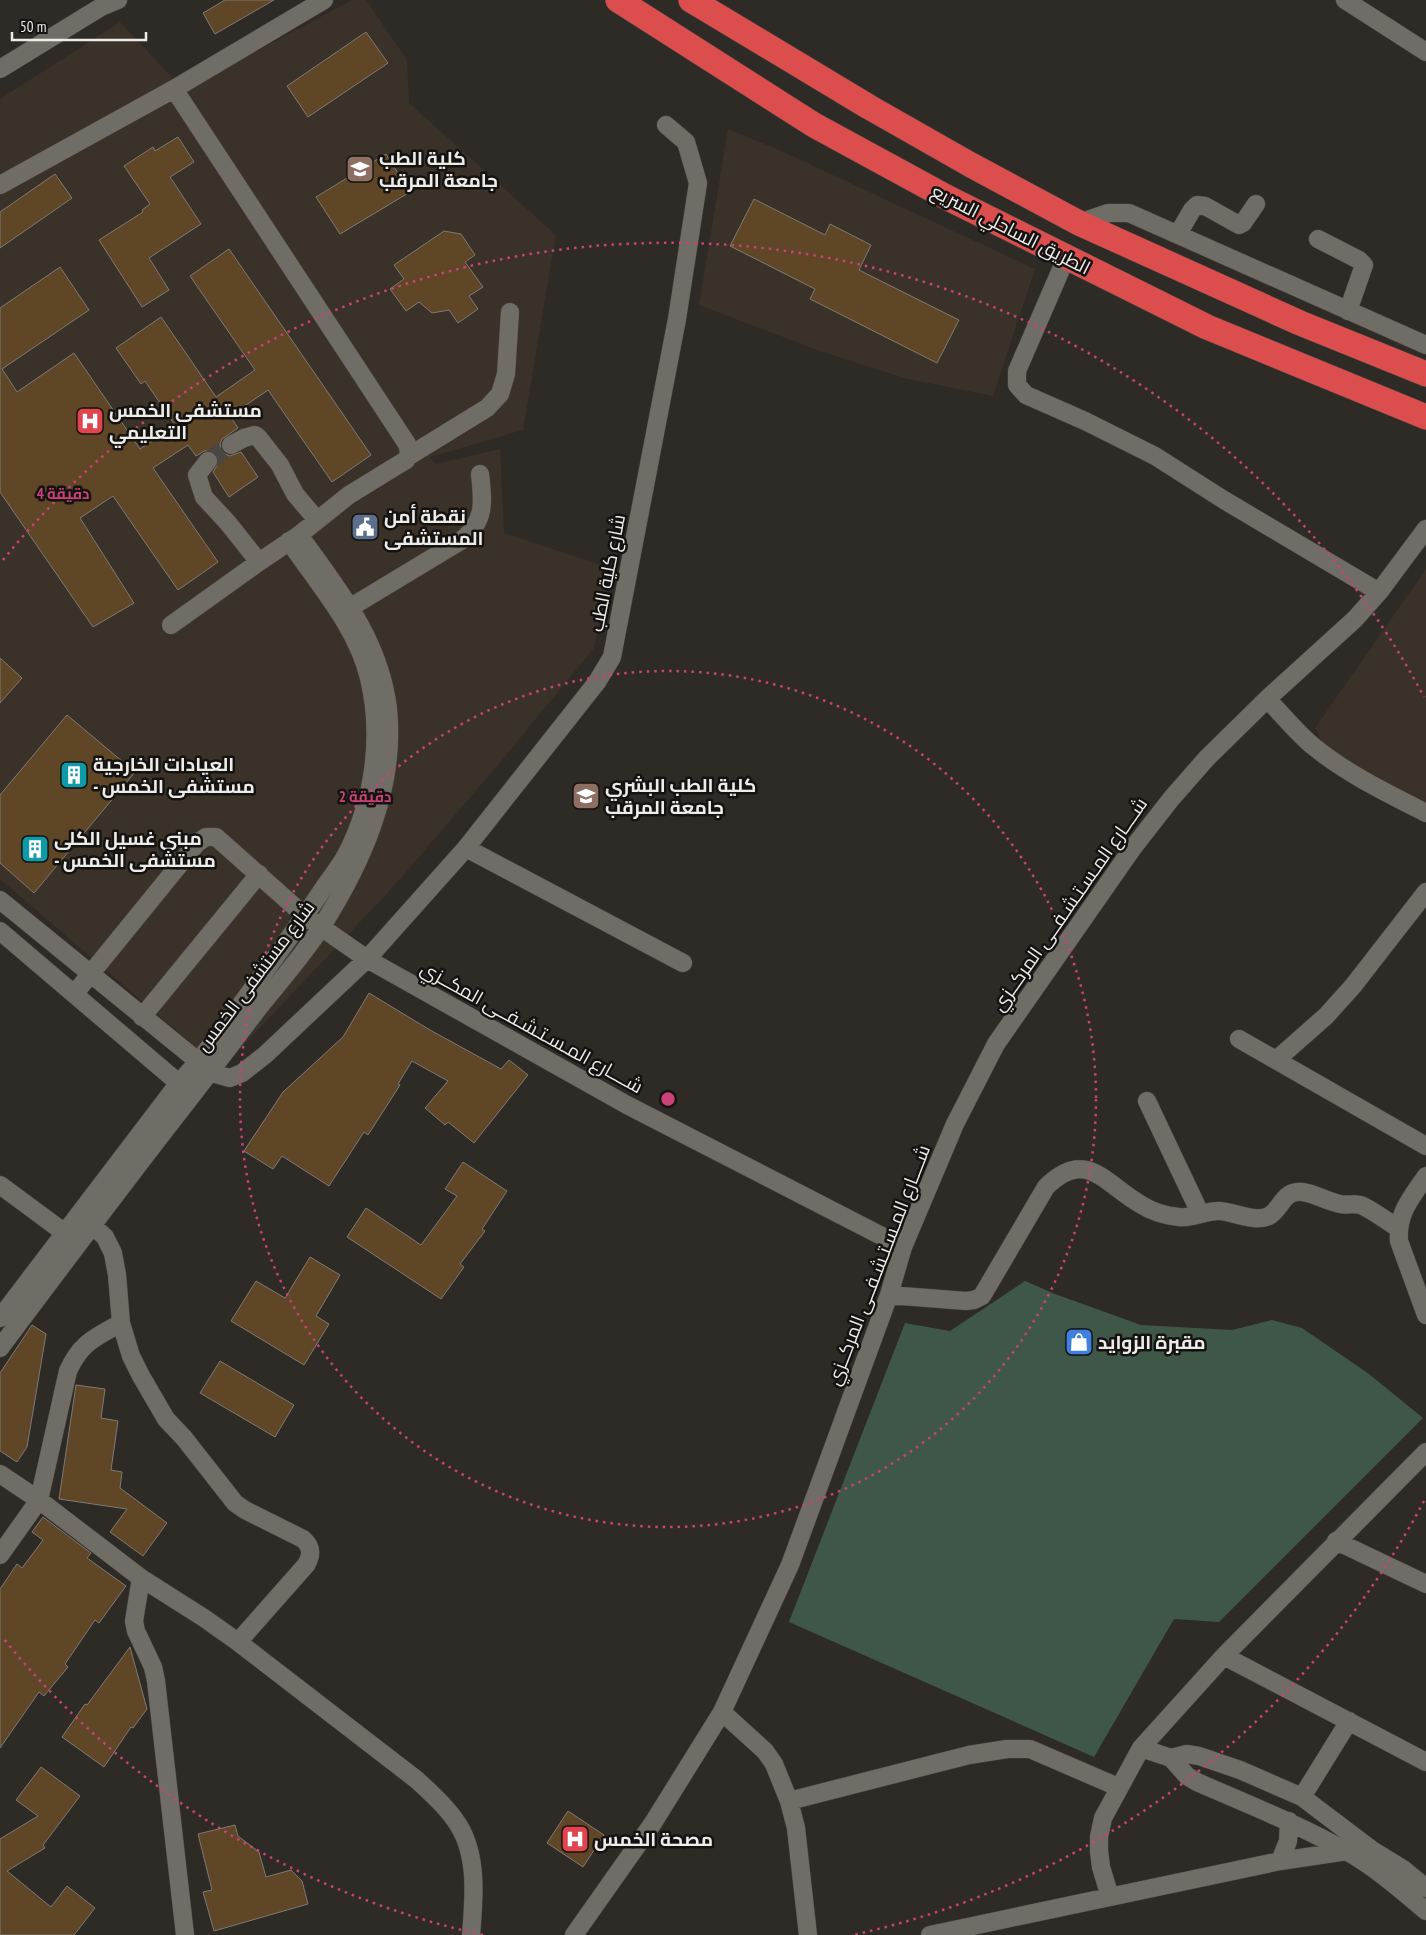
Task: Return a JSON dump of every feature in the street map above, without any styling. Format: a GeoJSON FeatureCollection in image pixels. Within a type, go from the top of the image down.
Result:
{"type":"FeatureCollection","features":[{"type":"Feature","properties":{"kind":"highway","name":"الطريق الساحلي السريع"},"geometry":{"type":"LineString","coordinates":[[618,0],[814,125],[948,198],[1223,334],[1426,417]]}},
{"type":"Feature","properties":{"kind":"highway","name":"الطريق الساحلي السريع"},"geometry":{"type":"LineString","coordinates":[[691,0],[869,107],[1079,223],[1300,323],[1426,374]]}},
{"type":"Feature","properties":{"kind":"street"},"geometry":{"type":"LineString","coordinates":[[0,69],[101,7],[118,0]]}},
{"type":"Feature","properties":{"kind":"street"},"geometry":{"type":"LineString","coordinates":[[0,185],[174,89],[324,0]]}},
{"type":"Feature","properties":{"kind":"street"},"geometry":{"type":"LineString","coordinates":[[1345,0],[1426,52]]}},
{"type":"Feature","properties":{"kind":"street"},"geometry":{"type":"LineString","coordinates":[[174,89],[407,444],[409,456]]}},
{"type":"Feature","properties":{"kind":"street","name":"شارع كلية الطب"},"geometry":{"type":"LineString","coordinates":[[204,1067],[230,1078],[242,1073],[265,1055],[367,959],[466,848],[597,682],[612,657],[677,319],[698,183],[686,142],[666,125]]}},
{"type":"Feature","properties":{"kind":"street"},"geometry":{"type":"LineString","coordinates":[[1178,234],[1192,210],[1198,206],[1205,206],[1239,224],[1243,224],[1256,204]]}},
{"type":"Feature","properties":{"kind":"street"},"geometry":{"type":"LineString","coordinates":[[1079,223],[1101,214],[1130,213],[1426,345]]}},
{"type":"Feature","properties":{"kind":"street"},"geometry":{"type":"LineString","coordinates":[[1318,239],[1359,260],[1364,265],[1348,311]]}},
{"type":"Feature","properties":{"kind":"street"},"geometry":{"type":"LineString","coordinates":[[1066,258],[1017,371],[1017,384],[1026,395],[1085,421],[1155,456],[1380,592]]}},
{"type":"Feature","properties":{"kind":"street"},"geometry":{"type":"LineString","coordinates":[[170,625],[294,538],[349,495],[487,408],[500,394],[506,374],[510,312]]}},
{"type":"Feature","properties":{"kind":"street"},"geometry":{"type":"LineString","coordinates":[[231,445],[249,436],[255,435],[258,437],[280,465],[295,494],[317,520]]}},
{"type":"Feature","properties":{"kind":"street"},"geometry":{"type":"LineString","coordinates":[[208,461],[197,475],[204,498],[228,523],[260,562]]}},
{"type":"Feature","properties":{"kind":"street"},"geometry":{"type":"LineString","coordinates":[[351,607],[462,540],[470,533],[477,525],[482,508],[480,474]]}},
{"type":"Feature","properties":{"kind":"street","name":"شــــارع المـسـتـشـفــى المركــزي"},"geometry":{"type":"LineString","coordinates":[[574,1935],[688,1769],[722,1712],[790,1565],[889,1295],[903,1247],[955,1124],[996,1044],[1132,849],[1171,798],[1206,759],[1332,641],[1380,592],[1426,529]]}},
{"type":"Feature","properties":{"kind":"street","name":"شارع مستشفى الخمس"},"geometry":{"type":"LineString","coordinates":[[0,1318],[178,1084],[204,1067],[321,927],[357,862],[372,828],[384,789],[389,747],[388,709],[382,674],[370,643],[351,607],[294,538]]}},
{"type":"Feature","properties":{"kind":"street","name":"شارع مستشفى الخمس"},"geometry":{"type":"LineString","coordinates":[[0,1348],[193,1095],[204,1067],[345,856],[360,824],[371,786],[375,747],[374,711],[369,677],[358,648],[342,617],[294,538]]}},
{"type":"Feature","properties":{"kind":"street"},"geometry":{"type":"LineString","coordinates":[[1268,699],[1311,745],[1327,757],[1351,773],[1426,813]]}},
{"type":"Feature","properties":{"kind":"street","name":"شــــارع المـسـتـشـفــى المكــزي"},"geometry":{"type":"LineString","coordinates":[[90,974],[201,839],[211,836],[220,839],[305,916],[367,959],[628,1105],[903,1247]]}},
{"type":"Feature","properties":{"kind":"street"},"geometry":{"type":"LineString","coordinates":[[466,848],[683,963]]}},
{"type":"Feature","properties":{"kind":"street"},"geometry":{"type":"LineString","coordinates":[[142,1017],[259,874]]}},
{"type":"Feature","properties":{"kind":"street"},"geometry":{"type":"LineString","coordinates":[[1276,1060],[1326,1016],[1353,986],[1426,892]]}},
{"type":"Feature","properties":{"kind":"street"},"geometry":{"type":"LineString","coordinates":[[0,900],[204,1067]]}},
{"type":"Feature","properties":{"kind":"street"},"geometry":{"type":"LineString","coordinates":[[0,931],[193,1095]]}},
{"type":"Feature","properties":{"kind":"street"},"geometry":{"type":"LineString","coordinates":[[75,994],[90,974]]}},
{"type":"Feature","properties":{"kind":"street"},"geometry":{"type":"LineString","coordinates":[[1239,1040],[1426,1146]]}},
{"type":"Feature","properties":{"kind":"street"},"geometry":{"type":"LineString","coordinates":[[1147,1102],[1200,1213]]}},
{"type":"Feature","properties":{"kind":"street"},"geometry":{"type":"LineString","coordinates":[[889,1295],[966,1301],[982,1296],[1046,1187],[1057,1176],[1072,1169],[1086,1169],[1102,1176],[1139,1204],[1171,1216],[1183,1218],[1200,1213],[1221,1211],[1254,1217],[1267,1217],[1274,1212],[1288,1194],[1301,1191],[1341,1204],[1362,1206],[1398,1228]]}},
{"type":"Feature","properties":{"kind":"street"},"geometry":{"type":"LineString","coordinates":[[1425,1309],[1399,1241],[1398,1228],[1405,1206],[1426,1176]]}},
{"type":"Feature","properties":{"kind":"street"},"geometry":{"type":"LineString","coordinates":[[0,1185],[65,1233]]}},
{"type":"Feature","properties":{"kind":"street"},"geometry":{"type":"LineString","coordinates":[[92,1225],[105,1237],[113,1253],[121,1323],[131,1356],[166,1420],[184,1438],[235,1503],[245,1510],[303,1539],[311,1550],[310,1558],[306,1565],[238,1642]]}},
{"type":"Feature","properties":{"kind":"street"},"geometry":{"type":"LineString","coordinates":[[0,1555],[39,1500],[68,1371],[74,1358],[79,1350],[89,1342],[121,1323]]}},
{"type":"Feature","properties":{"kind":"street"},"geometry":{"type":"LineString","coordinates":[[1110,1897],[1098,1851],[1099,1837],[1103,1818],[1141,1748],[1224,1656],[1426,1452]]}},
{"type":"Feature","properties":{"kind":"street"},"geometry":{"type":"LineString","coordinates":[[0,1474],[39,1500],[141,1578],[238,1642],[418,1780],[441,1802],[459,1826],[468,1848],[472,1869],[474,1904],[471,1935]]}},
{"type":"Feature","properties":{"kind":"street"},"geometry":{"type":"LineString","coordinates":[[1336,1541],[1426,1584]]}},
{"type":"Feature","properties":{"kind":"street"},"geometry":{"type":"LineString","coordinates":[[141,1578],[134,1621],[136,1631],[153,1667],[156,1681],[185,1935]]}},
{"type":"Feature","properties":{"kind":"street"},"geometry":{"type":"LineString","coordinates":[[1224,1656],[1426,1762]]}},
{"type":"Feature","properties":{"kind":"street"},"geometry":{"type":"LineString","coordinates":[[722,1712],[765,1750],[774,1764],[789,1801],[796,1828],[808,1935]]}},
{"type":"Feature","properties":{"kind":"street"},"geometry":{"type":"LineString","coordinates":[[1302,1797],[1349,1721]]}},
{"type":"Feature","properties":{"kind":"street"},"geometry":{"type":"LineString","coordinates":[[1141,1748],[1171,1758],[1186,1776],[1196,1782],[1289,1821],[1348,1852],[1378,1872],[1426,1911]]}},
{"type":"Feature","properties":{"kind":"street"},"geometry":{"type":"LineString","coordinates":[[789,1801],[951,1759],[992,1750],[1006,1749],[1030,1749],[1118,1788]]}},
{"type":"Feature","properties":{"kind":"street"},"geometry":{"type":"LineString","coordinates":[[1171,1758],[1187,1754],[1199,1756],[1240,1770],[1302,1797],[1372,1850],[1403,1869],[1426,1888]]}},
{"type":"Feature","properties":{"kind":"street"},"geometry":{"type":"LineString","coordinates":[[1280,1861],[1288,1842],[1289,1821]]}},
{"type":"Feature","properties":{"kind":"street"},"geometry":{"type":"LineString","coordinates":[[930,1935],[1280,1861],[1354,1850],[1372,1850]]}},
{"type":"Feature","properties":{"kind":"shaded area"},"geometry":{"type":"Polygon","coordinates":[[[352,0],[366,0],[407,60],[409,103],[556,235],[523,430],[430,457],[435,464],[500,449],[504,533],[610,568],[594,648],[502,760],[394,886],[221,1069],[0,879],[0,99],[120,22],[184,90],[352,0]]]}},
{"type":"Feature","properties":{"kind":"shaded area"},"geometry":{"type":"Polygon","coordinates":[[[728,129],[777,149],[1035,269],[993,396],[904,378],[820,351],[699,305],[728,129]]]}},
{"type":"Feature","properties":{"kind":"shaded area"},"geometry":{"type":"Polygon","coordinates":[[[1426,569],[1426,803],[1332,761],[1315,728],[1426,569]]]}},
{"type":"Feature","properties":{"kind":"green space"},"geometry":{"type":"Polygon","coordinates":[[[1025,1281],[1055,1294],[1141,1325],[1232,1330],[1272,1320],[1302,1328],[1369,1374],[1423,1418],[1219,1622],[1174,1619],[1094,1757],[789,1622],[905,1323],[950,1331],[1025,1281]]]}},
{"type":"Feature","properties":{"kind":"building"},"geometry":{"type":"Polygon","coordinates":[[[225,0],[274,0],[215,34],[203,13],[225,0]]]}},
{"type":"Feature","properties":{"kind":"building"},"geometry":{"type":"Polygon","coordinates":[[[366,32],[388,63],[308,117],[287,86],[366,32]]]}},
{"type":"Feature","properties":{"kind":"building"},"geometry":{"type":"Polygon","coordinates":[[[178,137],[194,162],[170,177],[201,224],[149,258],[169,290],[142,307],[99,240],[143,212],[142,210],[150,204],[124,166],[153,147],[155,151],[178,137]]]}},
{"type":"Feature","properties":{"kind":"building"},"geometry":{"type":"Polygon","coordinates":[[[386,154],[410,192],[340,234],[316,197],[386,154]]]}},
{"type":"Feature","properties":{"kind":"building"},"geometry":{"type":"Polygon","coordinates":[[[55,174],[72,198],[0,248],[0,212],[55,174]]]}},
{"type":"Feature","properties":{"kind":"building"},"geometry":{"type":"Polygon","coordinates":[[[754,199],[825,235],[830,224],[871,245],[859,270],[959,320],[937,363],[810,299],[815,289],[730,246],[754,199]]]}},
{"type":"Feature","properties":{"kind":"building"},"geometry":{"type":"Polygon","coordinates":[[[444,231],[461,234],[475,255],[465,262],[483,287],[469,296],[478,309],[458,323],[449,310],[432,313],[419,302],[406,311],[390,289],[404,279],[394,265],[444,231]]]}},
{"type":"Feature","properties":{"kind":"building","name":"مستشفى الخمس التعليمي"},"geometry":{"type":"Polygon","coordinates":[[[229,249],[371,455],[332,482],[268,390],[230,416],[238,428],[222,439],[220,444],[221,450],[230,456],[241,452],[258,477],[229,497],[213,472],[219,462],[215,453],[210,451],[204,451],[196,456],[188,445],[153,468],[218,562],[178,590],[113,496],[80,518],[134,603],[93,627],[0,492],[0,308],[60,267],[89,310],[2,369],[17,392],[74,353],[140,449],[175,425],[145,381],[141,384],[116,348],[161,317],[216,397],[255,370],[190,276],[229,249]]]}},
{"type":"Feature","properties":{"kind":"building"},"geometry":{"type":"Polygon","coordinates":[[[0,658],[22,678],[0,703],[0,658]]]}},
{"type":"Feature","properties":{"kind":"building"},"geometry":{"type":"Polygon","coordinates":[[[67,715],[135,772],[34,893],[0,863],[0,795],[67,715]]]}},
{"type":"Feature","properties":{"kind":"building"},"geometry":{"type":"Polygon","coordinates":[[[369,993],[430,1030],[501,1069],[509,1060],[528,1075],[474,1143],[448,1122],[445,1125],[425,1108],[448,1081],[412,1061],[398,1084],[400,1085],[368,1135],[364,1132],[329,1186],[282,1156],[273,1169],[244,1151],[283,1092],[343,1037],[369,993]]]}},
{"type":"Feature","properties":{"kind":"building"},"geometry":{"type":"Polygon","coordinates":[[[463,1162],[507,1191],[482,1229],[485,1231],[460,1264],[464,1267],[441,1299],[347,1237],[366,1208],[421,1245],[457,1196],[445,1189],[463,1162]]]}},
{"type":"Feature","properties":{"kind":"building"},"geometry":{"type":"Polygon","coordinates":[[[310,1257],[340,1275],[316,1316],[329,1324],[304,1365],[231,1321],[256,1281],[285,1298],[310,1257]]]}},
{"type":"Feature","properties":{"kind":"building"},"geometry":{"type":"Polygon","coordinates":[[[32,1325],[46,1334],[27,1447],[17,1462],[0,1451],[0,1373],[32,1325]]]}},
{"type":"Feature","properties":{"kind":"building"},"geometry":{"type":"Polygon","coordinates":[[[220,1361],[294,1405],[275,1437],[200,1393],[220,1361]]]}},
{"type":"Feature","properties":{"kind":"building"},"geometry":{"type":"Polygon","coordinates":[[[76,1385],[105,1389],[101,1418],[118,1421],[111,1470],[122,1472],[120,1488],[167,1523],[143,1556],[110,1532],[127,1509],[59,1499],[76,1385]]]}},
{"type":"Feature","properties":{"kind":"building"},"geometry":{"type":"Polygon","coordinates":[[[43,1517],[91,1553],[87,1558],[126,1586],[99,1623],[95,1620],[65,1664],[68,1667],[44,1696],[39,1692],[0,1748],[0,1589],[17,1564],[22,1568],[43,1540],[32,1532],[43,1517]]]}},
{"type":"Feature","properties":{"kind":"building"},"geometry":{"type":"Polygon","coordinates":[[[130,1647],[147,1709],[133,1728],[131,1727],[104,1767],[62,1737],[85,1704],[87,1705],[130,1647]]]}},
{"type":"Feature","properties":{"kind":"building"},"geometry":{"type":"Polygon","coordinates":[[[41,1767],[80,1796],[43,1845],[45,1848],[7,1871],[51,1907],[67,1886],[95,1908],[74,1935],[0,1935],[0,1839],[38,1816],[16,1800],[41,1767]]]}},
{"type":"Feature","properties":{"kind":"building","name":"مصحة الخمس"},"geometry":{"type":"Polygon","coordinates":[[[568,1811],[604,1835],[583,1867],[547,1843],[568,1811]]]}},
{"type":"Feature","properties":{"kind":"building"},"geometry":{"type":"Polygon","coordinates":[[[235,1825],[238,1836],[259,1852],[266,1877],[291,1870],[302,1881],[308,1904],[214,1931],[203,1892],[212,1890],[198,1834],[235,1825]]]}},
{"type":"Feature","properties":{"kind":"tunnel"},"geometry":{"type":"LineString","coordinates":[[208,461],[231,445]]}},
{"type":"Feature","properties":{"kind":"place","name":"كلية الطب جامعة المرقب"},"geometry":{"type":"Point","coordinates":[360,169]}},
{"type":"Feature","properties":{"kind":"place","name":"مستشفى الخمس التعليمي"},"geometry":{"type":"Point","coordinates":[90,421]}},
{"type":"Feature","properties":{"kind":"place","name":"نقطة أمن المستشفى"},"geometry":{"type":"Point","coordinates":[365,527]}},
{"type":"Feature","properties":{"kind":"place","name":"العيادات الخارجية - مستشفى الخمس"},"geometry":{"type":"Point","coordinates":[74,775]}},
{"type":"Feature","properties":{"kind":"place","name":"كلية الطب البشري جامعة المرقب"},"geometry":{"type":"Point","coordinates":[586,796]}},
{"type":"Feature","properties":{"kind":"place","name":"مبنى غسيل الكلى - مستشفى الخمس"},"geometry":{"type":"Point","coordinates":[35,849]}},
{"type":"Feature","properties":{"kind":"place","name":"مقبرة الزوايد"},"geometry":{"type":"Point","coordinates":[1079,1342]}},
{"type":"Feature","properties":{"kind":"place","name":"مصحة الخمس"},"geometry":{"type":"Point","coordinates":[575,1839]}}]}
